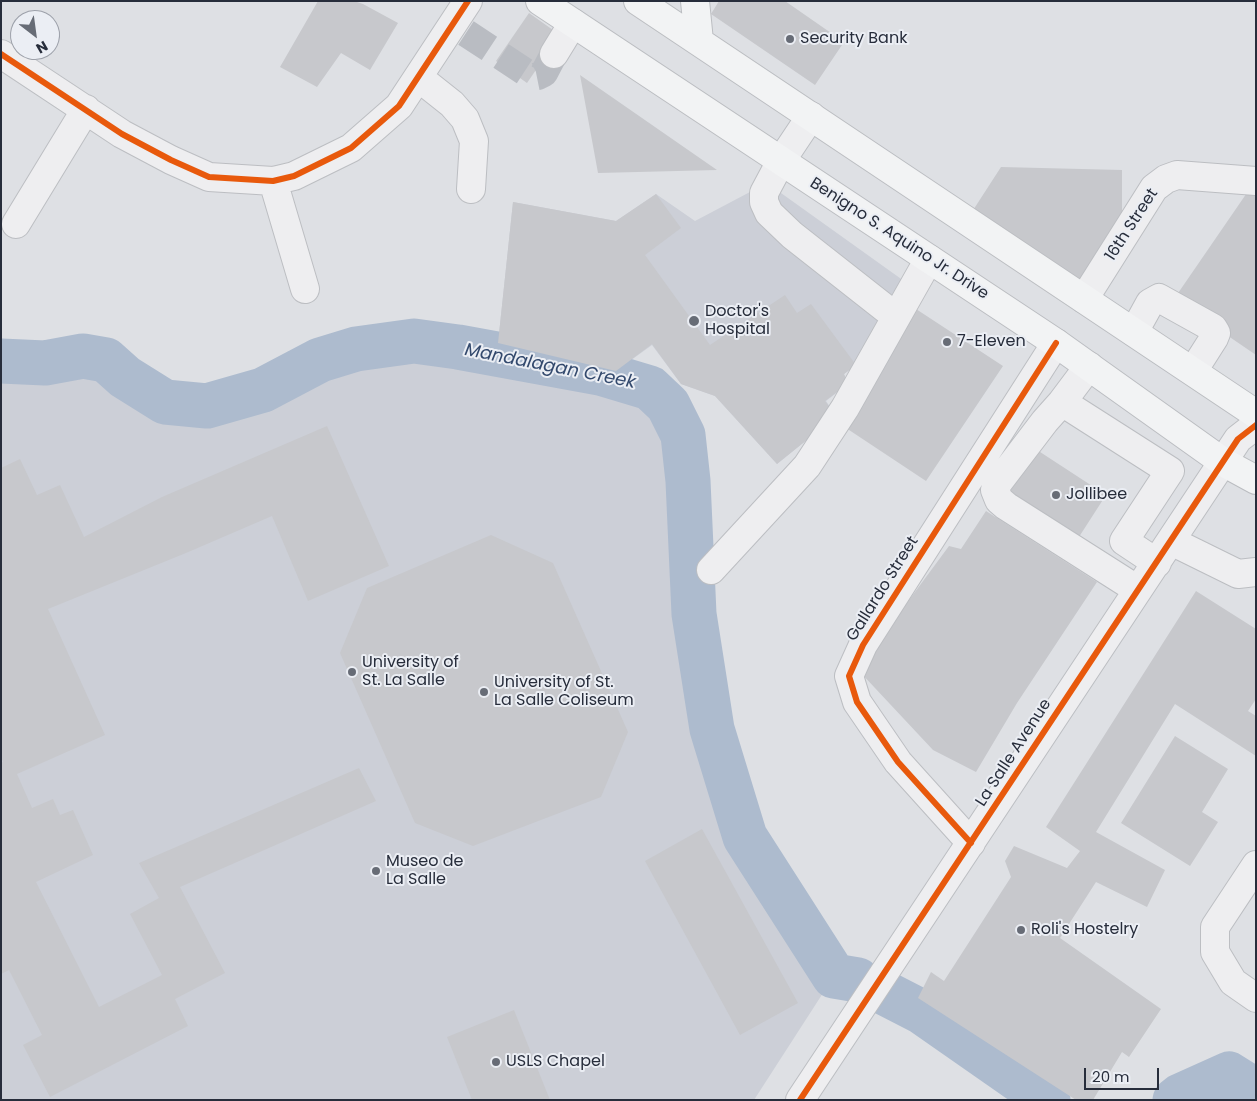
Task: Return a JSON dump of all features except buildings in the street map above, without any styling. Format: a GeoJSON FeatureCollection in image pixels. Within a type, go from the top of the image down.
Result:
{"type":"FeatureCollection","features":[{"type":"Feature","properties":{"kind":"main road","name":"Benigno S. Aquino Jr. Drive"},"geometry":{"type":"LineString","coordinates":[[540,1],[1056,343],[1224,462],[1256,480]]}},
{"type":"Feature","properties":{"kind":"main road"},"geometry":{"type":"LineString","coordinates":[[638,1],[666,11],[699,41],[1256,414]]}},
{"type":"Feature","properties":{"kind":"main road"},"geometry":{"type":"LineString","coordinates":[[695,1],[699,41]]}},
{"type":"Feature","properties":{"kind":"street"},"geometry":{"type":"LineString","coordinates":[[1,54],[122,134],[171,160],[208,177],[273,181],[294,176],[351,148],[399,106],[418,77],[463,19]]}},
{"type":"Feature","properties":{"kind":"street"},"geometry":{"type":"LineString","coordinates":[[554,54],[573,23]]}},
{"type":"Feature","properties":{"kind":"street"},"geometry":{"type":"LineString","coordinates":[[418,77],[452,104],[465,119],[474,141],[471,189]]}},
{"type":"Feature","properties":{"kind":"street"},"geometry":{"type":"LineString","coordinates":[[16,224],[86,109]]}},
{"type":"Feature","properties":{"kind":"street"},"geometry":{"type":"LineString","coordinates":[[811,116],[781,161],[764,193],[764,202],[769,213],[792,234],[895,316]]}},
{"type":"Feature","properties":{"kind":"street","name":"16th Street"},"geometry":{"type":"LineString","coordinates":[[1084,299],[1154,188],[1166,179],[1177,175],[1256,181]]}},
{"type":"Feature","properties":{"kind":"street"},"geometry":{"type":"LineString","coordinates":[[273,181],[305,289]]}},
{"type":"Feature","properties":{"kind":"street"},"geometry":{"type":"LineString","coordinates":[[711,570],[807,466],[845,408],[929,258]]}},
{"type":"Feature","properties":{"kind":"street"},"geometry":{"type":"LineString","coordinates":[[1134,332],[1150,303],[1159,298],[1213,328],[1216,333],[1214,338],[1193,371]]}},
{"type":"Feature","properties":{"kind":"street","name":"Gallardo Street"},"geometry":{"type":"LineString","coordinates":[[971,843],[898,762],[857,702],[849,676],[863,645],[1056,343]]}},
{"type":"Feature","properties":{"kind":"street"},"geometry":{"type":"LineString","coordinates":[[1089,366],[996,484],[995,490],[999,500],[1006,506],[1138,590]]}},
{"type":"Feature","properties":{"kind":"street"},"geometry":{"type":"LineString","coordinates":[[1062,402],[1170,471],[1124,541],[1238,574],[1256,572]]}},
{"type":"Feature","properties":{"kind":"street","name":"La Salle Avenue"},"geometry":{"type":"LineString","coordinates":[[800,1100],[1238,440],[1256,425]]}},
{"type":"Feature","properties":{"kind":"street"},"geometry":{"type":"LineString","coordinates":[[1256,865],[1215,927],[1215,952],[1233,982],[1256,998]]}},
{"type":"Feature","properties":{"kind":"shaded area","name":"Doctor's Hospital"},"geometry":{"type":"Polygon","coordinates":[[[767,183],[911,286],[856,365],[844,374],[848,384],[826,401],[832,410],[829,422],[777,464],[715,396],[681,384],[652,345],[616,371],[498,343],[513,202],[616,221],[656,194],[695,221],[767,183]]]}},
{"type":"Feature","properties":{"kind":"shaded area","name":"University of St. La Salle"},"geometry":{"type":"Polygon","coordinates":[[[414,341],[458,347],[600,373],[650,388],[668,405],[683,435],[688,481],[694,614],[712,729],[745,837],[834,976],[754,1100],[1,1100],[1,361],[45,363],[83,356],[106,360],[125,377],[165,402],[207,406],[263,390],[320,360],[356,349],[414,341]]]}},
{"type":"Feature","properties":{"kind":"waterway","name":"Mandalagan Creek"},"geometry":{"type":"LineString","coordinates":[[1,361],[45,363],[83,356],[106,360],[125,377],[165,402],[207,406],[263,390],[320,360],[356,349],[414,341],[458,347],[600,373],[650,388],[668,405],[683,435],[688,481],[694,614],[712,729],[745,837],[834,976],[858,980]]}},
{"type":"Feature","properties":{"kind":"waterway","name":"Mandalagan Creek"},"geometry":{"type":"LineString","coordinates":[[885,993],[922,1012],[1048,1100]]}},
{"type":"Feature","properties":{"kind":"waterway","name":"Mandalagan Creek"},"geometry":{"type":"LineString","coordinates":[[1175,1100],[1229,1074],[1256,1091]]}},
{"type":"Feature","properties":{"kind":"tunnel"},"geometry":{"type":"LineString","coordinates":[[466,33],[533,77],[544,73],[554,54]]}},
{"type":"Feature","properties":{"kind":"cycle path"},"geometry":{"type":"LineString","coordinates":[[1,54],[122,134],[171,160],[209,177],[273,181],[294,176],[351,148],[399,106],[468,1]]}},
{"type":"Feature","properties":{"kind":"cycle path"},"geometry":{"type":"LineString","coordinates":[[971,843],[898,762],[857,702],[849,676],[863,645],[1056,343]]}},
{"type":"Feature","properties":{"kind":"cycle path"},"geometry":{"type":"LineString","coordinates":[[800,1100],[1238,439],[1256,425]]}},
{"type":"Feature","properties":{"kind":"place","name":"Security Bank"},"geometry":{"type":"Point","coordinates":[790,39]}},
{"type":"Feature","properties":{"kind":"place","name":"Doctor's Hospital"},"geometry":{"type":"Point","coordinates":[694,321]}},
{"type":"Feature","properties":{"kind":"place","name":"7-Eleven"},"geometry":{"type":"Point","coordinates":[947,342]}},
{"type":"Feature","properties":{"kind":"place","name":"Jollibee"},"geometry":{"type":"Point","coordinates":[1056,495]}},
{"type":"Feature","properties":{"kind":"place","name":"University of St. La Salle"},"geometry":{"type":"Point","coordinates":[352,672]}},
{"type":"Feature","properties":{"kind":"place","name":"University of St. La Salle Coliseum"},"geometry":{"type":"Point","coordinates":[484,692]}},
{"type":"Feature","properties":{"kind":"place","name":"Museo de La Salle"},"geometry":{"type":"Point","coordinates":[376,871]}},
{"type":"Feature","properties":{"kind":"place","name":"Roli's Hostelry"},"geometry":{"type":"Point","coordinates":[1021,930]}},
{"type":"Feature","properties":{"kind":"place","name":"USLS Chapel"},"geometry":{"type":"Point","coordinates":[496,1062]}}]}
